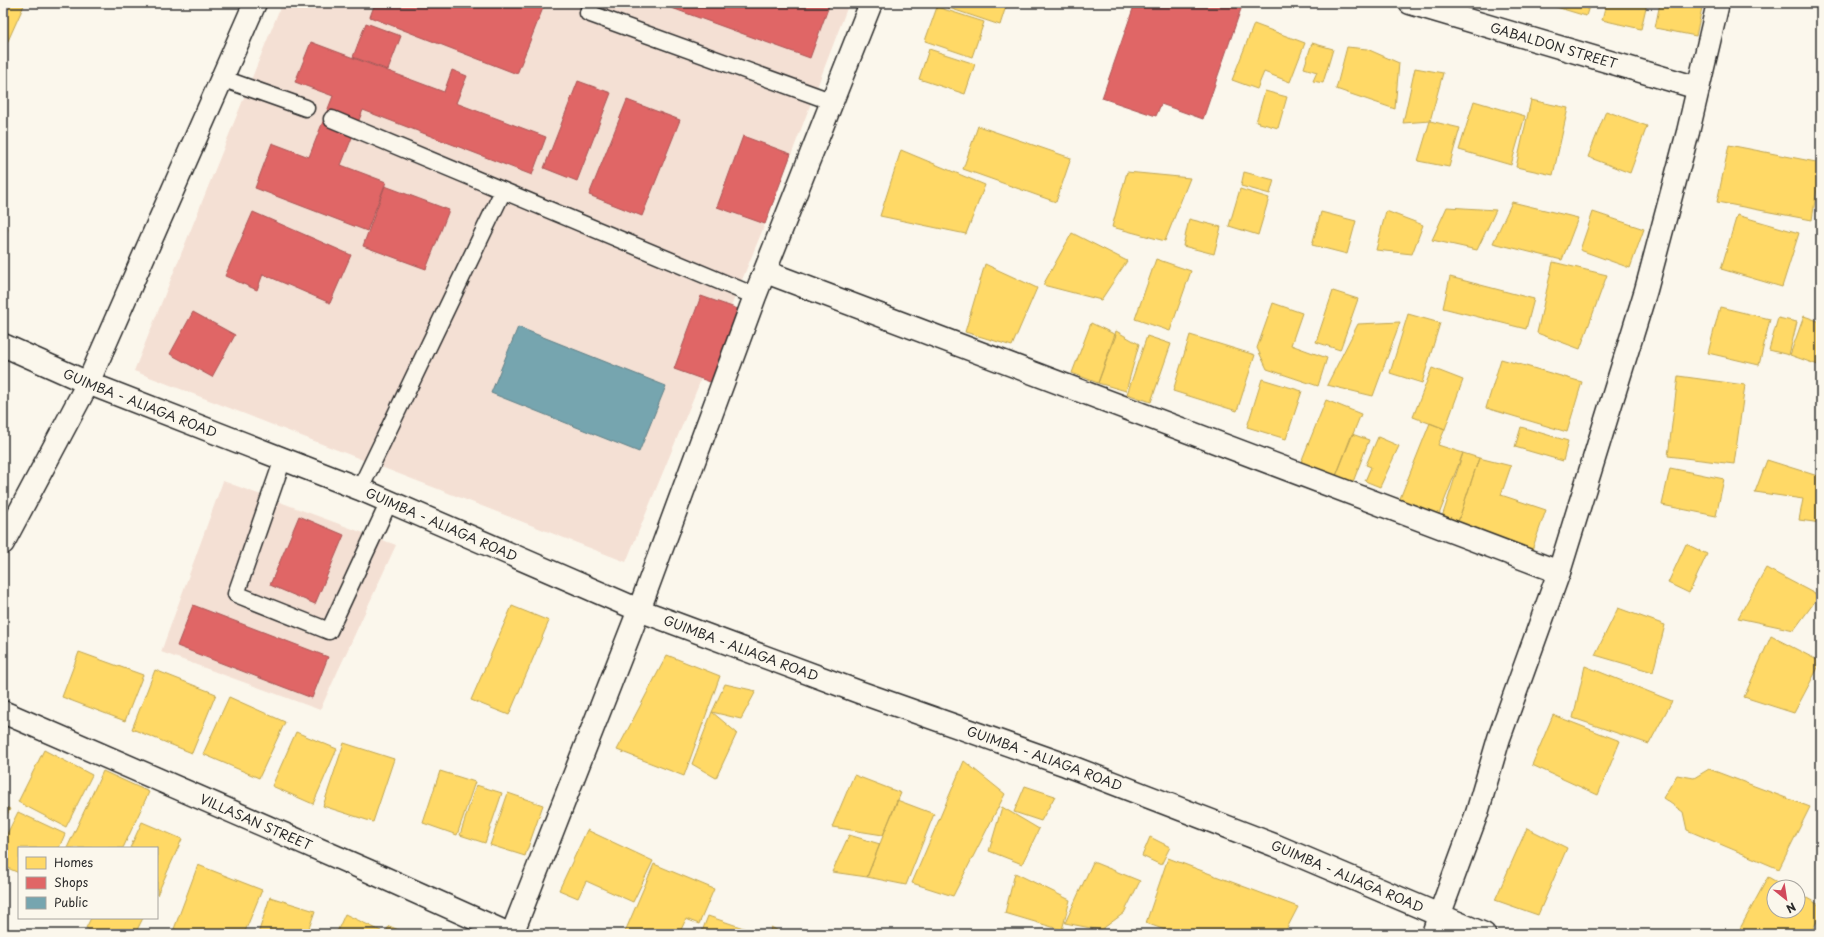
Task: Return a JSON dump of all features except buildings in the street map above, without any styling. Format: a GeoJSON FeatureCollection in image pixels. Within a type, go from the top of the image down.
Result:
{"type":"FeatureCollection","features":[{"type":"Feature","properties":{"kind":"street"},"geometry":{"type":"LineString","coordinates":[[3,543],[88,383],[255,3]]}},
{"type":"Feature","properties":{"kind":"street"},"geometry":{"type":"LineString","coordinates":[[511,934],[639,610],[755,296],[766,272],[871,3]]}},
{"type":"Feature","properties":{"kind":"street","name":"GABALDON STREET"},"geometry":{"type":"LineString","coordinates":[[1410,3],[1698,88]]}},
{"type":"Feature","properties":{"kind":"street"},"geometry":{"type":"LineString","coordinates":[[1436,925],[1477,813],[1499,738],[1559,572],[1646,290],[1698,88],[1718,3]]}},
{"type":"Feature","properties":{"kind":"street"},"geometry":{"type":"LineString","coordinates":[[766,272],[1559,572]]}},
{"type":"Feature","properties":{"kind":"street","name":"GUIMBA - ALIAGA ROAD"},"geometry":{"type":"LineString","coordinates":[[3,345],[88,383],[360,489],[639,610],[859,692],[1110,782],[1274,845],[1436,925],[1484,934]]}},
{"type":"Feature","properties":{"kind":"street","name":"VILLASAN STREET"},"geometry":{"type":"LineString","coordinates":[[3,712],[511,934]]}},
{"type":"Feature","properties":{"kind":"lane"},"geometry":{"type":"LineString","coordinates":[[591,3],[588,13],[833,102]]}},
{"type":"Feature","properties":{"kind":"lane"},"geometry":{"type":"LineString","coordinates":[[221,78],[306,108]]}},
{"type":"Feature","properties":{"kind":"lane"},"geometry":{"type":"LineString","coordinates":[[332,119],[755,296]]}},
{"type":"Feature","properties":{"kind":"lane"},"geometry":{"type":"LineString","coordinates":[[360,489],[503,191]]}},
{"type":"Feature","properties":{"kind":"lane"},"geometry":{"type":"LineString","coordinates":[[283,459],[236,594],[243,597],[329,630],[389,502]]}},
{"type":"Feature","properties":{"kind":"shaded area"},"geometry":{"type":"Polygon","coordinates":[[[282,3],[849,3],[765,224],[626,562],[134,371],[282,3]]]}},
{"type":"Feature","properties":{"kind":"shaded area"},"geometry":{"type":"Polygon","coordinates":[[[223,481],[396,545],[320,710],[161,652],[223,481]]]}}]}
